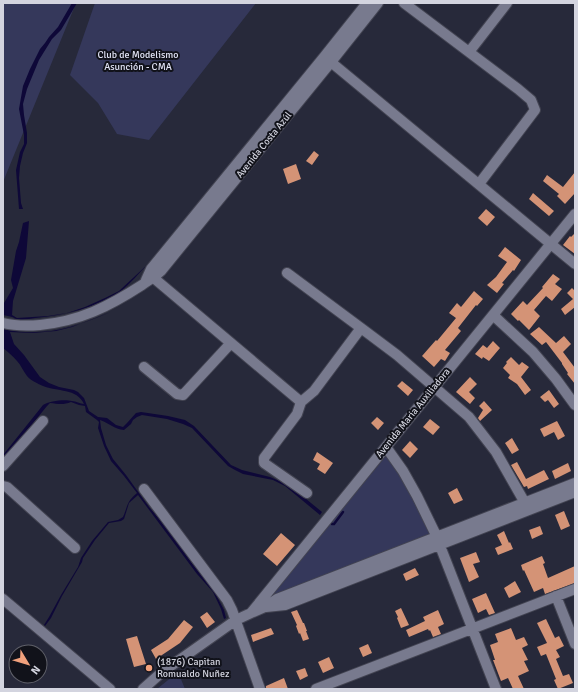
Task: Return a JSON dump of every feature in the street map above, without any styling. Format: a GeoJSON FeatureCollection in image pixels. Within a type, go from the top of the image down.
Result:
{"type":"FeatureCollection","features":[{"type":"Feature","properties":{"kind":"street","name":"Avenida Costa Azúl"},"geometry":{"type":"LineString","coordinates":[[328,59],[366,3]]}},
{"type":"Feature","properties":{"kind":"street","name":"Avenida Costa Azúl"},"geometry":{"type":"LineString","coordinates":[[7,324],[32,325],[54,323],[83,316],[112,304],[149,278],[151,269],[270,130],[328,59],[378,3]]}},
{"type":"Feature","properties":{"kind":"street"},"geometry":{"type":"LineString","coordinates":[[404,3],[518,89],[530,100],[535,110],[479,184]]}},
{"type":"Feature","properties":{"kind":"street"},"geometry":{"type":"LineString","coordinates":[[469,52],[507,3]]}},
{"type":"Feature","properties":{"kind":"street"},"geometry":{"type":"LineString","coordinates":[[328,59],[575,264]]}},
{"type":"Feature","properties":{"kind":"street","name":"Avenida Maria Auxiliadora"},"geometry":{"type":"LineString","coordinates":[[251,613],[575,214]]}},
{"type":"Feature","properties":{"kind":"street"},"geometry":{"type":"LineString","coordinates":[[287,273],[397,355],[465,413],[481,431],[496,452],[527,506]]}},
{"type":"Feature","properties":{"kind":"street"},"geometry":{"type":"LineString","coordinates":[[149,278],[231,343],[301,402]]}},
{"type":"Feature","properties":{"kind":"street"},"geometry":{"type":"LineString","coordinates":[[493,315],[533,352],[556,378],[575,404]]}},
{"type":"Feature","properties":{"kind":"street"},"geometry":{"type":"LineString","coordinates":[[307,493],[264,464],[264,458],[297,414],[301,402],[314,391],[361,328]]}},
{"type":"Feature","properties":{"kind":"street"},"geometry":{"type":"LineString","coordinates":[[144,367],[177,394],[183,395],[231,343]]}},
{"type":"Feature","properties":{"kind":"street"},"geometry":{"type":"LineString","coordinates":[[3,466],[43,421]]}},
{"type":"Feature","properties":{"kind":"street"},"geometry":{"type":"LineString","coordinates":[[386,446],[403,471],[417,496],[438,541],[496,689]]}},
{"type":"Feature","properties":{"kind":"street"},"geometry":{"type":"LineString","coordinates":[[143,689],[161,673],[236,620],[283,597],[438,541],[527,506],[575,483]]}},
{"type":"Feature","properties":{"kind":"street"},"geometry":{"type":"LineString","coordinates":[[3,486],[7,487],[75,548]]}},
{"type":"Feature","properties":{"kind":"street"},"geometry":{"type":"LineString","coordinates":[[144,489],[221,591],[236,620],[260,689]]}},
{"type":"Feature","properties":{"kind":"street"},"geometry":{"type":"LineString","coordinates":[[527,506],[575,492]]}},
{"type":"Feature","properties":{"kind":"street"},"geometry":{"type":"LineString","coordinates":[[316,689],[575,589]]}},
{"type":"Feature","properties":{"kind":"street"},"geometry":{"type":"LineString","coordinates":[[556,596],[575,644]]}},
{"type":"Feature","properties":{"kind":"street"},"geometry":{"type":"LineString","coordinates":[[3,599],[110,689]]}},
{"type":"Feature","properties":{"kind":"green space"},"geometry":{"type":"Polygon","coordinates":[[[3,3],[76,3],[3,182],[3,3]]]}},
{"type":"Feature","properties":{"kind":"green space","name":"Club de Modelismo Asunción - CMA"},"geometry":{"type":"Polygon","coordinates":[[[95,3],[256,3],[149,140],[117,134],[98,103],[70,75],[95,3]]]}},
{"type":"Feature","properties":{"kind":"green space"},"geometry":{"type":"Polygon","coordinates":[[[386,456],[394,466],[416,503],[431,532],[430,535],[273,595],[273,592],[386,456]]]}},
{"type":"Feature","properties":{"kind":"green space"},"geometry":{"type":"Polygon","coordinates":[[[178,672],[185,689],[157,689],[178,672]]]}},
{"type":"Feature","properties":{"kind":"shaded area"},"geometry":{"type":"Polygon","coordinates":[[[72,3],[77,3],[61,30],[52,39],[39,60],[27,89],[23,104],[27,143],[20,166],[19,178],[21,203],[23,209],[19,209],[16,170],[20,152],[24,144],[24,135],[19,109],[23,86],[40,49],[58,27],[72,3]]]}},
{"type":"Feature","properties":{"kind":"shaded area"},"geometry":{"type":"Polygon","coordinates":[[[29,221],[26,258],[13,301],[12,315],[17,318],[66,313],[46,317],[24,319],[16,319],[3,315],[4,303],[13,288],[11,280],[23,223],[29,221]]]}},
{"type":"Feature","properties":{"kind":"shaded area"},"geometry":{"type":"Polygon","coordinates":[[[148,264],[120,292],[110,298],[90,306],[67,313],[85,307],[119,291],[148,264]]]}},
{"type":"Feature","properties":{"kind":"shaded area"},"geometry":{"type":"Polygon","coordinates":[[[83,323],[72,327],[56,331],[45,332],[83,323]]]}},
{"type":"Feature","properties":{"kind":"shaded area"},"geometry":{"type":"Polygon","coordinates":[[[3,329],[20,332],[44,332],[33,333],[10,332],[14,344],[40,377],[59,387],[78,392],[84,398],[89,411],[98,417],[107,418],[116,425],[123,427],[136,413],[141,412],[185,420],[194,426],[231,465],[242,470],[270,477],[289,485],[322,512],[320,515],[285,486],[273,480],[243,474],[228,466],[192,428],[183,424],[167,419],[142,415],[133,420],[124,430],[100,420],[106,445],[113,459],[149,507],[170,531],[191,562],[214,591],[224,610],[226,618],[224,619],[213,592],[197,574],[138,495],[129,503],[124,519],[109,523],[95,540],[83,558],[51,618],[45,626],[44,625],[78,567],[81,558],[92,541],[108,522],[118,520],[123,517],[129,502],[137,493],[111,461],[98,428],[99,422],[86,412],[85,406],[71,402],[63,404],[50,403],[3,460],[3,455],[43,405],[53,401],[65,400],[84,404],[77,395],[66,391],[48,388],[34,382],[29,378],[12,356],[3,348],[3,329]]]}},
{"type":"Feature","properties":{"kind":"building"},"geometry":{"type":"Polygon","coordinates":[[[314,151],[319,155],[312,165],[306,161],[314,151]]]}},
{"type":"Feature","properties":{"kind":"building"},"geometry":{"type":"Polygon","coordinates":[[[296,164],[301,179],[288,184],[283,169],[296,164]]]}},
{"type":"Feature","properties":{"kind":"building"},"geometry":{"type":"Polygon","coordinates":[[[575,172],[575,193],[565,204],[557,196],[559,194],[543,181],[547,175],[563,187],[575,172]]]}},
{"type":"Feature","properties":{"kind":"building"},"geometry":{"type":"Polygon","coordinates":[[[533,193],[554,211],[549,216],[529,199],[533,193]]]}},
{"type":"Feature","properties":{"kind":"building"},"geometry":{"type":"Polygon","coordinates":[[[486,209],[495,217],[487,226],[478,218],[486,209]]]}},
{"type":"Feature","properties":{"kind":"building"},"geometry":{"type":"Polygon","coordinates":[[[575,233],[575,254],[563,245],[570,236],[571,237],[575,233]]]}},
{"type":"Feature","properties":{"kind":"building"},"geometry":{"type":"Polygon","coordinates":[[[505,247],[521,260],[514,271],[513,270],[502,283],[504,284],[497,293],[487,285],[496,277],[507,262],[498,256],[505,247]]]}},
{"type":"Feature","properties":{"kind":"building"},"geometry":{"type":"Polygon","coordinates":[[[553,274],[560,279],[555,284],[562,289],[552,301],[546,296],[534,310],[540,316],[529,330],[511,314],[523,301],[527,305],[543,288],[542,287],[553,274]]]}},
{"type":"Feature","properties":{"kind":"building"},"geometry":{"type":"Polygon","coordinates":[[[572,288],[575,291],[575,307],[565,315],[561,309],[573,299],[567,293],[572,288]]]}},
{"type":"Feature","properties":{"kind":"building"},"geometry":{"type":"Polygon","coordinates":[[[474,291],[483,299],[477,306],[476,305],[458,328],[461,331],[445,350],[450,353],[445,361],[441,359],[434,367],[422,356],[456,318],[449,313],[457,303],[461,307],[474,291]]]}},
{"type":"Feature","properties":{"kind":"building"},"geometry":{"type":"Polygon","coordinates":[[[539,327],[556,343],[564,336],[571,344],[563,352],[575,368],[575,384],[567,374],[568,373],[562,363],[546,342],[542,345],[530,334],[539,327]]]}},
{"type":"Feature","properties":{"kind":"building"},"geometry":{"type":"Polygon","coordinates":[[[493,341],[500,348],[489,361],[483,357],[482,359],[475,354],[483,345],[487,348],[493,341]]]}},
{"type":"Feature","properties":{"kind":"building"},"geometry":{"type":"Polygon","coordinates":[[[511,357],[519,365],[522,362],[529,367],[521,377],[531,390],[525,395],[517,384],[508,378],[510,375],[503,368],[511,357]]]}},
{"type":"Feature","properties":{"kind":"building"},"geometry":{"type":"Polygon","coordinates":[[[470,377],[477,384],[469,392],[475,398],[470,404],[456,392],[470,377]]]}},
{"type":"Feature","properties":{"kind":"building"},"geometry":{"type":"Polygon","coordinates":[[[402,381],[413,390],[408,396],[397,386],[402,381]]]}},
{"type":"Feature","properties":{"kind":"building"},"geometry":{"type":"Polygon","coordinates":[[[549,390],[559,404],[554,408],[548,400],[545,402],[540,397],[549,390]]]}},
{"type":"Feature","properties":{"kind":"building"},"geometry":{"type":"Polygon","coordinates":[[[484,401],[492,410],[480,421],[478,418],[483,410],[479,406],[484,401]]]}},
{"type":"Feature","properties":{"kind":"building"},"geometry":{"type":"Polygon","coordinates":[[[377,417],[384,423],[378,430],[371,423],[377,417]]]}},
{"type":"Feature","properties":{"kind":"building"},"geometry":{"type":"Polygon","coordinates":[[[430,419],[440,427],[433,435],[423,427],[430,419]]]}},
{"type":"Feature","properties":{"kind":"building"},"geometry":{"type":"Polygon","coordinates":[[[557,421],[565,436],[558,440],[554,432],[544,437],[540,429],[557,421]]]}},
{"type":"Feature","properties":{"kind":"building"},"geometry":{"type":"Polygon","coordinates":[[[512,438],[519,450],[512,454],[505,443],[512,438]]]}},
{"type":"Feature","properties":{"kind":"building"},"geometry":{"type":"Polygon","coordinates":[[[410,441],[418,449],[410,458],[402,450],[410,441]]]}},
{"type":"Feature","properties":{"kind":"building"},"geometry":{"type":"Polygon","coordinates":[[[317,452],[333,463],[325,474],[317,469],[320,464],[313,460],[317,452]]]}},
{"type":"Feature","properties":{"kind":"building"},"geometry":{"type":"Polygon","coordinates":[[[517,462],[526,479],[544,470],[549,479],[528,489],[527,486],[524,487],[511,465],[517,462]]]}},
{"type":"Feature","properties":{"kind":"building"},"geometry":{"type":"Polygon","coordinates":[[[568,463],[571,471],[555,479],[552,471],[568,463]]]}},
{"type":"Feature","properties":{"kind":"building"},"geometry":{"type":"Polygon","coordinates":[[[457,488],[463,500],[454,504],[448,493],[457,488]]]}},
{"type":"Feature","properties":{"kind":"building"},"geometry":{"type":"Polygon","coordinates":[[[564,511],[570,526],[561,530],[555,515],[564,511]]]}},
{"type":"Feature","properties":{"kind":"building"},"geometry":{"type":"Polygon","coordinates":[[[540,526],[543,534],[532,539],[529,530],[540,526]]]}},
{"type":"Feature","properties":{"kind":"building"},"geometry":{"type":"Polygon","coordinates":[[[504,531],[513,549],[498,555],[495,548],[502,545],[497,535],[504,531]]]}},
{"type":"Feature","properties":{"kind":"building"},"geometry":{"type":"Polygon","coordinates":[[[281,533],[295,545],[277,566],[263,554],[281,533]]]}},
{"type":"Feature","properties":{"kind":"building"},"geometry":{"type":"Polygon","coordinates":[[[476,552],[480,562],[473,564],[479,577],[469,582],[460,558],[476,552]]]}},
{"type":"Feature","properties":{"kind":"building"},"geometry":{"type":"Polygon","coordinates":[[[542,556],[548,578],[575,566],[575,583],[545,594],[543,588],[534,592],[521,565],[542,556]]]}},
{"type":"Feature","properties":{"kind":"building"},"geometry":{"type":"Polygon","coordinates":[[[415,568],[419,575],[406,581],[403,574],[415,568]]]}},
{"type":"Feature","properties":{"kind":"building"},"geometry":{"type":"Polygon","coordinates":[[[515,581],[521,592],[509,598],[504,588],[515,581]]]}},
{"type":"Feature","properties":{"kind":"building"},"geometry":{"type":"Polygon","coordinates":[[[486,593],[495,613],[489,615],[486,609],[478,613],[472,599],[486,593]]]}},
{"type":"Feature","properties":{"kind":"building"},"geometry":{"type":"Polygon","coordinates":[[[401,608],[409,625],[401,628],[395,611],[401,608]]]}},
{"type":"Feature","properties":{"kind":"building"},"geometry":{"type":"Polygon","coordinates":[[[297,610],[304,623],[309,639],[303,641],[291,612],[297,610]]]}},
{"type":"Feature","properties":{"kind":"building"},"geometry":{"type":"Polygon","coordinates":[[[438,610],[444,624],[438,627],[441,634],[433,637],[428,629],[409,637],[406,630],[425,621],[423,617],[438,610]]]}},
{"type":"Feature","properties":{"kind":"building"},"geometry":{"type":"Polygon","coordinates":[[[207,612],[215,622],[207,628],[200,617],[207,612]]]}},
{"type":"Feature","properties":{"kind":"building"},"geometry":{"type":"Polygon","coordinates":[[[546,619],[555,638],[559,636],[564,646],[556,650],[560,657],[556,659],[563,676],[569,674],[573,683],[558,689],[554,680],[556,679],[546,654],[541,656],[537,647],[547,643],[537,623],[546,619]]]}},
{"type":"Feature","properties":{"kind":"building"},"geometry":{"type":"Polygon","coordinates":[[[184,620],[193,627],[180,643],[156,659],[151,650],[168,639],[184,620]]]}},
{"type":"Feature","properties":{"kind":"building"},"geometry":{"type":"Polygon","coordinates":[[[271,628],[274,634],[253,642],[251,635],[271,628]]]}},
{"type":"Feature","properties":{"kind":"building"},"geometry":{"type":"Polygon","coordinates":[[[511,628],[516,640],[524,637],[528,645],[522,648],[528,660],[524,661],[529,671],[518,676],[524,689],[513,689],[508,678],[501,681],[493,660],[495,660],[490,645],[498,642],[495,634],[511,628]]]}},
{"type":"Feature","properties":{"kind":"building"},"geometry":{"type":"Polygon","coordinates":[[[137,636],[146,664],[134,667],[126,639],[137,636]]]}},
{"type":"Feature","properties":{"kind":"building"},"geometry":{"type":"Polygon","coordinates":[[[368,644],[372,653],[363,657],[359,648],[368,644]]]}},
{"type":"Feature","properties":{"kind":"building"},"geometry":{"type":"Polygon","coordinates":[[[329,657],[334,668],[323,673],[318,662],[329,657]]]}},
{"type":"Feature","properties":{"kind":"building"},"geometry":{"type":"Polygon","coordinates":[[[305,668],[308,676],[300,680],[296,671],[305,668]]]}},
{"type":"Feature","properties":{"kind":"building"},"geometry":{"type":"Polygon","coordinates":[[[284,678],[288,689],[266,689],[266,686],[284,678]]]}},
{"type":"Feature","properties":{"kind":"waterway"},"geometry":{"type":"LineString","coordinates":[[332,524],[334,524],[343,512]]}},
{"type":"Feature","properties":{"kind":"place","name":"(1876) Capitan Romualdo Nuñez"},"geometry":{"type":"Point","coordinates":[149,668]}}]}
